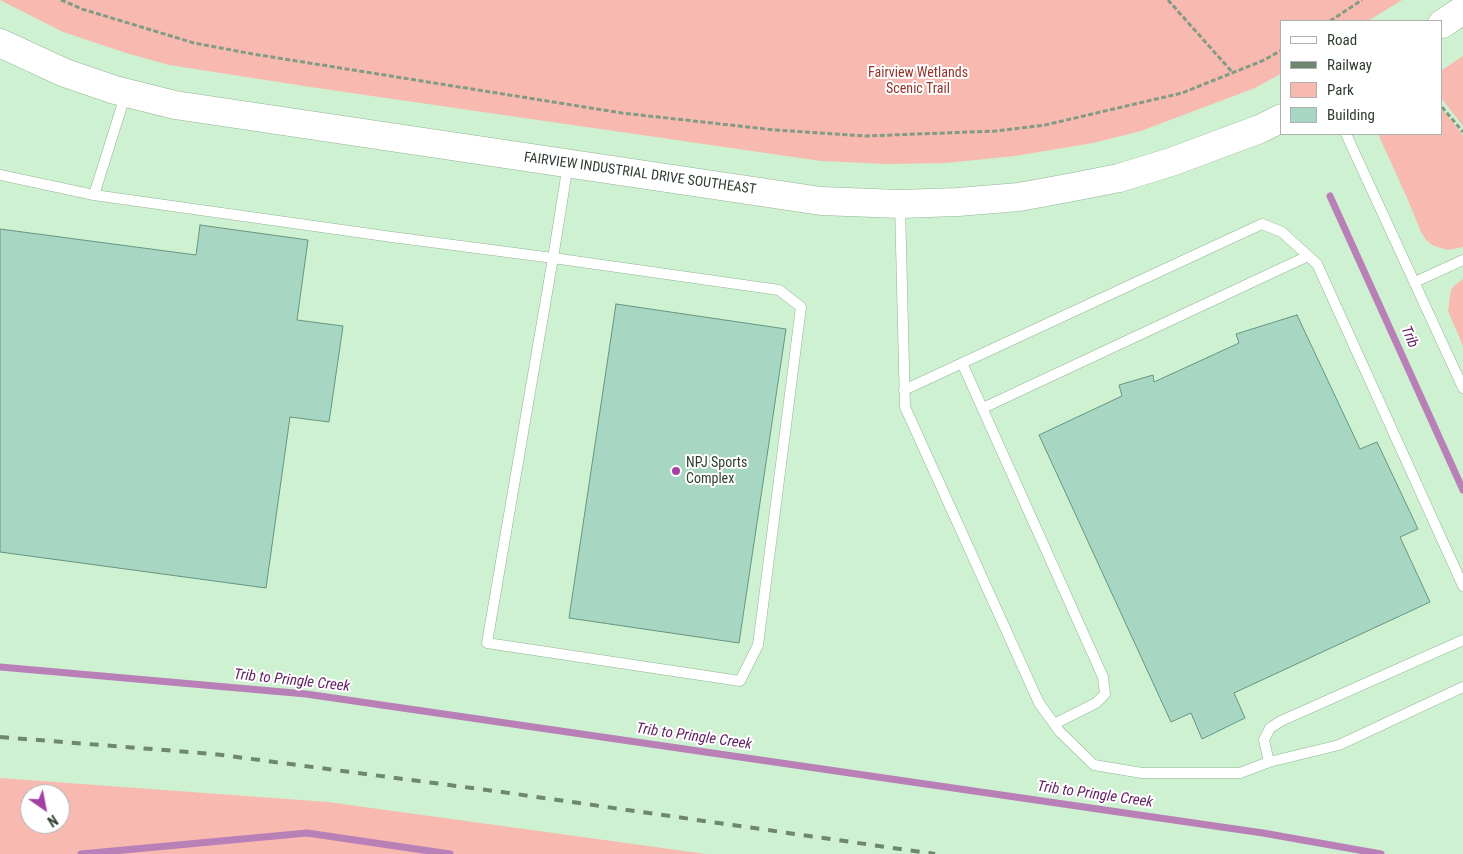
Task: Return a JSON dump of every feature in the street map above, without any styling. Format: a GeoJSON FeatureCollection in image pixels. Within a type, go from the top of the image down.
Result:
{"type":"FeatureCollection","features":[{"type":"Feature","properties":{"kind":"main road"},"geometry":{"type":"LineString","coordinates":[[1443,23],[1463,10]]}},
{"type":"Feature","properties":{"kind":"main road","name":"FAIRVIEW INDUSTRIAL DRIVE SOUTHEAST"},"geometry":{"type":"LineString","coordinates":[[0,43],[65,73],[126,93],[175,105],[821,201],[900,204],[1019,197],[1118,178],[1209,149],[1280,119]]}},
{"type":"Feature","properties":{"kind":"lane"},"geometry":{"type":"LineString","coordinates":[[94,195],[126,93]]}},
{"type":"Feature","properties":{"kind":"lane"},"geometry":{"type":"LineString","coordinates":[[1346,135],[1463,388]]}},
{"type":"Feature","properties":{"kind":"lane"},"geometry":{"type":"LineString","coordinates":[[0,175],[94,195],[392,237],[553,258],[779,290],[801,307],[758,645],[740,681],[487,643],[553,258],[568,163]]}},
{"type":"Feature","properties":{"kind":"lane"},"geometry":{"type":"LineString","coordinates":[[900,204],[905,407],[1039,703],[1060,732],[1094,764],[1142,773],[1240,773],[1269,762],[1339,745],[1463,687]]}},
{"type":"Feature","properties":{"kind":"lane"},"geometry":{"type":"LineString","coordinates":[[904,390],[1262,224],[1282,232],[1317,264],[1463,586]]}},
{"type":"Feature","properties":{"kind":"lane"},"geometry":{"type":"LineString","coordinates":[[982,408],[1308,256]]}},
{"type":"Feature","properties":{"kind":"lane"},"geometry":{"type":"LineString","coordinates":[[1415,282],[1463,260]]}},
{"type":"Feature","properties":{"kind":"lane"},"geometry":{"type":"LineString","coordinates":[[962,363],[1103,677],[1105,694],[1096,703],[1054,724]]}},
{"type":"Feature","properties":{"kind":"lane"},"geometry":{"type":"LineString","coordinates":[[1269,762],[1264,740],[1270,728],[1281,721],[1463,640]]}},
{"type":"Feature","properties":{"kind":"path"},"geometry":{"type":"LineString","coordinates":[[61,0],[82,10],[194,43],[253,54],[622,113],[775,130],[865,136],[996,131],[1046,125],[1182,93],[1262,61],[1280,51]]}},
{"type":"Feature","properties":{"kind":"path"},"geometry":{"type":"LineString","coordinates":[[1168,0],[1233,73]]}},
{"type":"Feature","properties":{"kind":"path"},"geometry":{"type":"LineString","coordinates":[[1332,20],[1362,0]]}},
{"type":"Feature","properties":{"kind":"path"},"geometry":{"type":"LineString","coordinates":[[1443,108],[1463,132]]}},
{"type":"Feature","properties":{"kind":"green space","name":"Fairview Wetlands Scenic Trail"},"geometry":{"type":"Polygon","coordinates":[[[0,0],[1402,0],[1370,20],[1280,20],[1280,74],[1255,88],[1141,131],[1093,143],[1015,156],[946,163],[888,164],[821,161],[317,88],[169,65],[63,32],[0,0]]]}},
{"type":"Feature","properties":{"kind":"green space"},"geometry":{"type":"Polygon","coordinates":[[[1463,56],[1463,126],[1443,100],[1443,69],[1463,56]]]}},
{"type":"Feature","properties":{"kind":"green space"},"geometry":{"type":"Polygon","coordinates":[[[1443,110],[1463,135],[1463,247],[1448,250],[1434,246],[1426,240],[1378,135],[1443,135],[1443,110]]]}},
{"type":"Feature","properties":{"kind":"green space"},"geometry":{"type":"Polygon","coordinates":[[[1463,279],[1463,346],[1448,311],[1451,290],[1463,279]]]}},
{"type":"Feature","properties":{"kind":"green space"},"geometry":{"type":"Polygon","coordinates":[[[0,778],[328,802],[706,854],[0,854],[0,778]]]}},
{"type":"Feature","properties":{"kind":"building"},"geometry":{"type":"Polygon","coordinates":[[[200,225],[308,240],[297,320],[343,326],[329,422],[290,417],[266,588],[0,552],[0,229],[196,255],[200,225]]]}},
{"type":"Feature","properties":{"kind":"building"},"geometry":{"type":"Polygon","coordinates":[[[616,304],[786,329],[739,643],[569,618],[616,304]]]}},
{"type":"Feature","properties":{"kind":"building"},"geometry":{"type":"Polygon","coordinates":[[[1297,315],[1360,449],[1377,442],[1418,529],[1400,537],[1430,602],[1234,693],[1245,718],[1202,739],[1191,713],[1171,722],[1039,435],[1122,396],[1119,385],[1153,375],[1154,382],[1239,343],[1236,334],[1297,315]]]}},
{"type":"Feature","properties":{"kind":"waterway","name":"Trib"},"geometry":{"type":"LineString","coordinates":[[1330,196],[1463,490]]}},
{"type":"Feature","properties":{"kind":"waterway","name":"Trib to Pringle Creek"},"geometry":{"type":"LineString","coordinates":[[0,667],[306,694],[1263,833],[1381,854]]}},
{"type":"Feature","properties":{"kind":"waterway"},"geometry":{"type":"LineString","coordinates":[[81,854],[307,833],[450,854]]}},
{"type":"Feature","properties":{"kind":"railway"},"geometry":{"type":"LineString","coordinates":[[0,737],[214,754],[502,792],[935,854]]}},
{"type":"Feature","properties":{"kind":"place","name":"NPJ Sports Complex"},"geometry":{"type":"Point","coordinates":[676,471]}}]}
